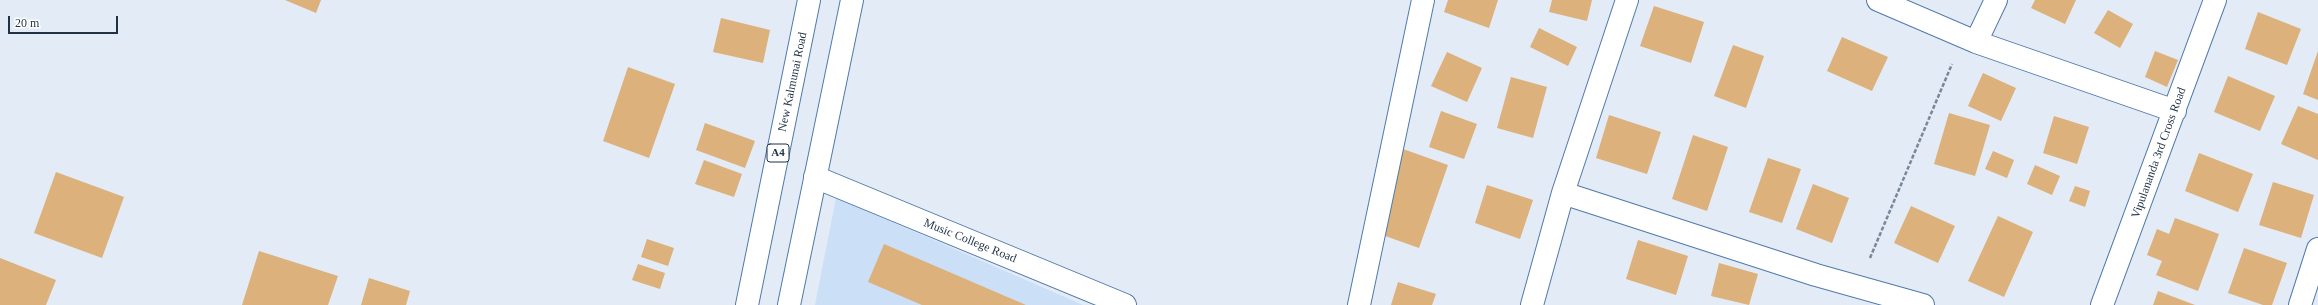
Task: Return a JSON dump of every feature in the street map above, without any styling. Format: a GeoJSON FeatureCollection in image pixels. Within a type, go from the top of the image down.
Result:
{"type":"FeatureCollection","features":[{"type":"Feature","properties":{"kind":"main road","name":"New Kalmunai Road"},"geometry":{"type":"LineString","coordinates":[[746,305],[809,0]]}},
{"type":"Feature","properties":{"kind":"main road"},"geometry":{"type":"LineString","coordinates":[[789,305],[852,0]]}},
{"type":"Feature","properties":{"kind":"main road"},"geometry":{"type":"LineString","coordinates":[[1359,305],[1423,0]]}},
{"type":"Feature","properties":{"kind":"main road"},"geometry":{"type":"LineString","coordinates":[[1532,305],[1564,193],[1627,0]]}},
{"type":"Feature","properties":{"kind":"main road"},"geometry":{"type":"LineString","coordinates":[[1878,0],[1970,39],[2175,111]]}},
{"type":"Feature","properties":{"kind":"main road"},"geometry":{"type":"LineString","coordinates":[[1970,39],[1996,0]]}},
{"type":"Feature","properties":{"kind":"main road","name":"Vipulananda 3rd Cross Road"},"geometry":{"type":"LineString","coordinates":[[2102,305],[2215,0]]}},
{"type":"Feature","properties":{"kind":"main road","name":"Music College Road"},"geometry":{"type":"LineString","coordinates":[[815,177],[1125,305]]}},
{"type":"Feature","properties":{"kind":"main road"},"geometry":{"type":"LineString","coordinates":[[1564,193],[1923,305]]}},
{"type":"Feature","properties":{"kind":"main road"},"geometry":{"type":"LineString","coordinates":[[2300,305],[2318,249]]}},
{"type":"Feature","properties":{"kind":"path"},"geometry":{"type":"LineString","coordinates":[[1859,286],[1970,39]]}},
{"type":"Feature","properties":{"kind":"shaded area"},"geometry":{"type":"Polygon","coordinates":[[[836,198],[936,241],[1083,305],[815,305],[836,198]]]}},
{"type":"Feature","properties":{"kind":"building"},"geometry":{"type":"Polygon","coordinates":[[[285,0],[321,0],[316,13],[285,0]]]}},
{"type":"Feature","properties":{"kind":"building"},"geometry":{"type":"Polygon","coordinates":[[[1448,0],[1498,0],[1489,28],[1444,12],[1448,0]]]}},
{"type":"Feature","properties":{"kind":"building"},"geometry":{"type":"Polygon","coordinates":[[[1552,0],[1592,0],[1587,21],[1549,12],[1552,0]]]}},
{"type":"Feature","properties":{"kind":"building"},"geometry":{"type":"Polygon","coordinates":[[[2035,0],[2076,0],[2065,24],[2031,8],[2035,0]]]}},
{"type":"Feature","properties":{"kind":"building"},"geometry":{"type":"Polygon","coordinates":[[[1654,6],[1704,22],[1691,63],[1640,46],[1654,6]]]}},
{"type":"Feature","properties":{"kind":"building"},"geometry":{"type":"Polygon","coordinates":[[[2108,10],[2133,24],[2120,48],[2094,33],[2108,10]]]}},
{"type":"Feature","properties":{"kind":"building"},"geometry":{"type":"Polygon","coordinates":[[[2258,12],[2301,29],[2287,65],[2245,49],[2258,12]]]}},
{"type":"Feature","properties":{"kind":"building"},"geometry":{"type":"Polygon","coordinates":[[[721,18],[770,30],[763,63],[713,52],[721,18]]]}},
{"type":"Feature","properties":{"kind":"building"},"geometry":{"type":"Polygon","coordinates":[[[1539,28],[1577,47],[1568,66],[1530,47],[1539,28]]]}},
{"type":"Feature","properties":{"kind":"building"},"geometry":{"type":"Polygon","coordinates":[[[1842,37],[1888,57],[1872,91],[1827,71],[1842,37]]]}},
{"type":"Feature","properties":{"kind":"building"},"geometry":{"type":"Polygon","coordinates":[[[1733,45],[1764,56],[1746,108],[1714,96],[1733,45]]]}},
{"type":"Feature","properties":{"kind":"building"},"geometry":{"type":"Polygon","coordinates":[[[2155,51],[2178,60],[2167,87],[2145,77],[2155,51]]]}},
{"type":"Feature","properties":{"kind":"building"},"geometry":{"type":"Polygon","coordinates":[[[2318,51],[2318,100],[2303,94],[2318,51]]]}},
{"type":"Feature","properties":{"kind":"building"},"geometry":{"type":"Polygon","coordinates":[[[1447,52],[1482,68],[1467,102],[1431,86],[1447,52]]]}},
{"type":"Feature","properties":{"kind":"building"},"geometry":{"type":"Polygon","coordinates":[[[628,67],[675,84],[649,158],[603,141],[628,67]]]}},
{"type":"Feature","properties":{"kind":"building"},"geometry":{"type":"Polygon","coordinates":[[[1983,73],[2016,88],[2001,121],[1968,106],[1983,73]]]}},
{"type":"Feature","properties":{"kind":"building"},"geometry":{"type":"Polygon","coordinates":[[[2228,76],[2275,96],[2260,131],[2214,112],[2228,76]]]}},
{"type":"Feature","properties":{"kind":"building"},"geometry":{"type":"Polygon","coordinates":[[[1511,77],[1547,87],[1533,138],[1497,128],[1511,77]]]}},
{"type":"Feature","properties":{"kind":"building"},"geometry":{"type":"Polygon","coordinates":[[[2298,106],[2318,114],[2318,160],[2281,144],[2298,106]]]}},
{"type":"Feature","properties":{"kind":"building"},"geometry":{"type":"Polygon","coordinates":[[[1441,111],[1477,124],[1464,159],[1429,147],[1441,111]]]}},
{"type":"Feature","properties":{"kind":"building"},"geometry":{"type":"Polygon","coordinates":[[[1949,113],[1990,125],[1975,176],[1934,164],[1949,113]]]}},
{"type":"Feature","properties":{"kind":"building"},"geometry":{"type":"Polygon","coordinates":[[[1609,115],[1661,132],[1647,174],[1596,158],[1609,115]]]}},
{"type":"Feature","properties":{"kind":"building"},"geometry":{"type":"Polygon","coordinates":[[[2054,116],[2089,127],[2077,164],[2043,153],[2054,116]]]}},
{"type":"Feature","properties":{"kind":"building"},"geometry":{"type":"Polygon","coordinates":[[[705,123],[755,141],[745,168],[696,150],[705,123]]]}},
{"type":"Feature","properties":{"kind":"building"},"geometry":{"type":"Polygon","coordinates":[[[1693,135],[1728,147],[1707,211],[1672,199],[1693,135]]]}},
{"type":"Feature","properties":{"kind":"building"},"geometry":{"type":"Polygon","coordinates":[[[1403,149],[1448,165],[1419,248],[1374,232],[1403,149]]]}},
{"type":"Feature","properties":{"kind":"building"},"geometry":{"type":"Polygon","coordinates":[[[1993,151],[2014,160],[2007,178],[1985,169],[1993,151]]]}},
{"type":"Feature","properties":{"kind":"building"},"geometry":{"type":"Polygon","coordinates":[[[2199,153],[2253,174],[2238,212],[2185,191],[2199,153]]]}},
{"type":"Feature","properties":{"kind":"building"},"geometry":{"type":"Polygon","coordinates":[[[1768,158],[1801,169],[1782,223],[1749,212],[1768,158]]]}},
{"type":"Feature","properties":{"kind":"building"},"geometry":{"type":"Polygon","coordinates":[[[704,160],[742,174],[734,197],[695,184],[704,160]]]}},
{"type":"Feature","properties":{"kind":"building"},"geometry":{"type":"Polygon","coordinates":[[[2035,165],[2060,176],[2052,195],[2027,184],[2035,165]]]}},
{"type":"Feature","properties":{"kind":"building"},"geometry":{"type":"Polygon","coordinates":[[[56,172],[124,197],[102,258],[34,233],[56,172]]]}},
{"type":"Feature","properties":{"kind":"building"},"geometry":{"type":"Polygon","coordinates":[[[2273,182],[2314,195],[2301,238],[2259,225],[2273,182]]]}},
{"type":"Feature","properties":{"kind":"building"},"geometry":{"type":"Polygon","coordinates":[[[1813,184],[1849,198],[1832,243],[1796,229],[1813,184]]]}},
{"type":"Feature","properties":{"kind":"building"},"geometry":{"type":"Polygon","coordinates":[[[1487,185],[1533,200],[1520,239],[1475,223],[1487,185]]]}},
{"type":"Feature","properties":{"kind":"building"},"geometry":{"type":"Polygon","coordinates":[[[2075,186],[2090,191],[2085,207],[2069,201],[2075,186]]]}},
{"type":"Feature","properties":{"kind":"building"},"geometry":{"type":"Polygon","coordinates":[[[1911,206],[1955,226],[1938,263],[1894,243],[1911,206]]]}},
{"type":"Feature","properties":{"kind":"building"},"geometry":{"type":"Polygon","coordinates":[[[1998,216],[2033,232],[2004,297],[1968,281],[1998,216]]]}},
{"type":"Feature","properties":{"kind":"building"},"geometry":{"type":"Polygon","coordinates":[[[2175,218],[2219,234],[2198,291],[2156,275],[2162,261],[2147,255],[2157,229],[2169,234],[2175,218]]]}},
{"type":"Feature","properties":{"kind":"building"},"geometry":{"type":"Polygon","coordinates":[[[647,239],[674,248],[668,266],[641,257],[647,239]]]}},
{"type":"Feature","properties":{"kind":"building"},"geometry":{"type":"Polygon","coordinates":[[[1638,240],[1688,256],[1676,295],[1626,279],[1638,240]]]}},
{"type":"Feature","properties":{"kind":"building"},"geometry":{"type":"Polygon","coordinates":[[[884,244],[1026,305],[922,305],[868,282],[884,244]]]}},
{"type":"Feature","properties":{"kind":"building"},"geometry":{"type":"Polygon","coordinates":[[[2244,248],[2287,263],[2272,305],[2263,305],[2228,293],[2244,248]]]}},
{"type":"Feature","properties":{"kind":"building"},"geometry":{"type":"Polygon","coordinates":[[[259,251],[338,276],[328,305],[242,305],[259,251]]]}},
{"type":"Feature","properties":{"kind":"building"},"geometry":{"type":"Polygon","coordinates":[[[0,258],[56,280],[46,305],[0,305],[0,258]]]}},
{"type":"Feature","properties":{"kind":"building"},"geometry":{"type":"Polygon","coordinates":[[[1719,263],[1758,274],[1749,305],[1711,296],[1719,263]]]}},
{"type":"Feature","properties":{"kind":"building"},"geometry":{"type":"Polygon","coordinates":[[[638,264],[665,273],[660,289],[632,280],[638,264]]]}},
{"type":"Feature","properties":{"kind":"building"},"geometry":{"type":"Polygon","coordinates":[[[369,278],[410,291],[406,305],[361,305],[369,278]]]}},
{"type":"Feature","properties":{"kind":"building"},"geometry":{"type":"Polygon","coordinates":[[[1398,282],[1436,294],[1432,305],[1391,305],[1398,282]]]}},
{"type":"Feature","properties":{"kind":"building"},"geometry":{"type":"Polygon","coordinates":[[[2158,291],[2195,305],[2153,305],[2158,291]]]}}]}
